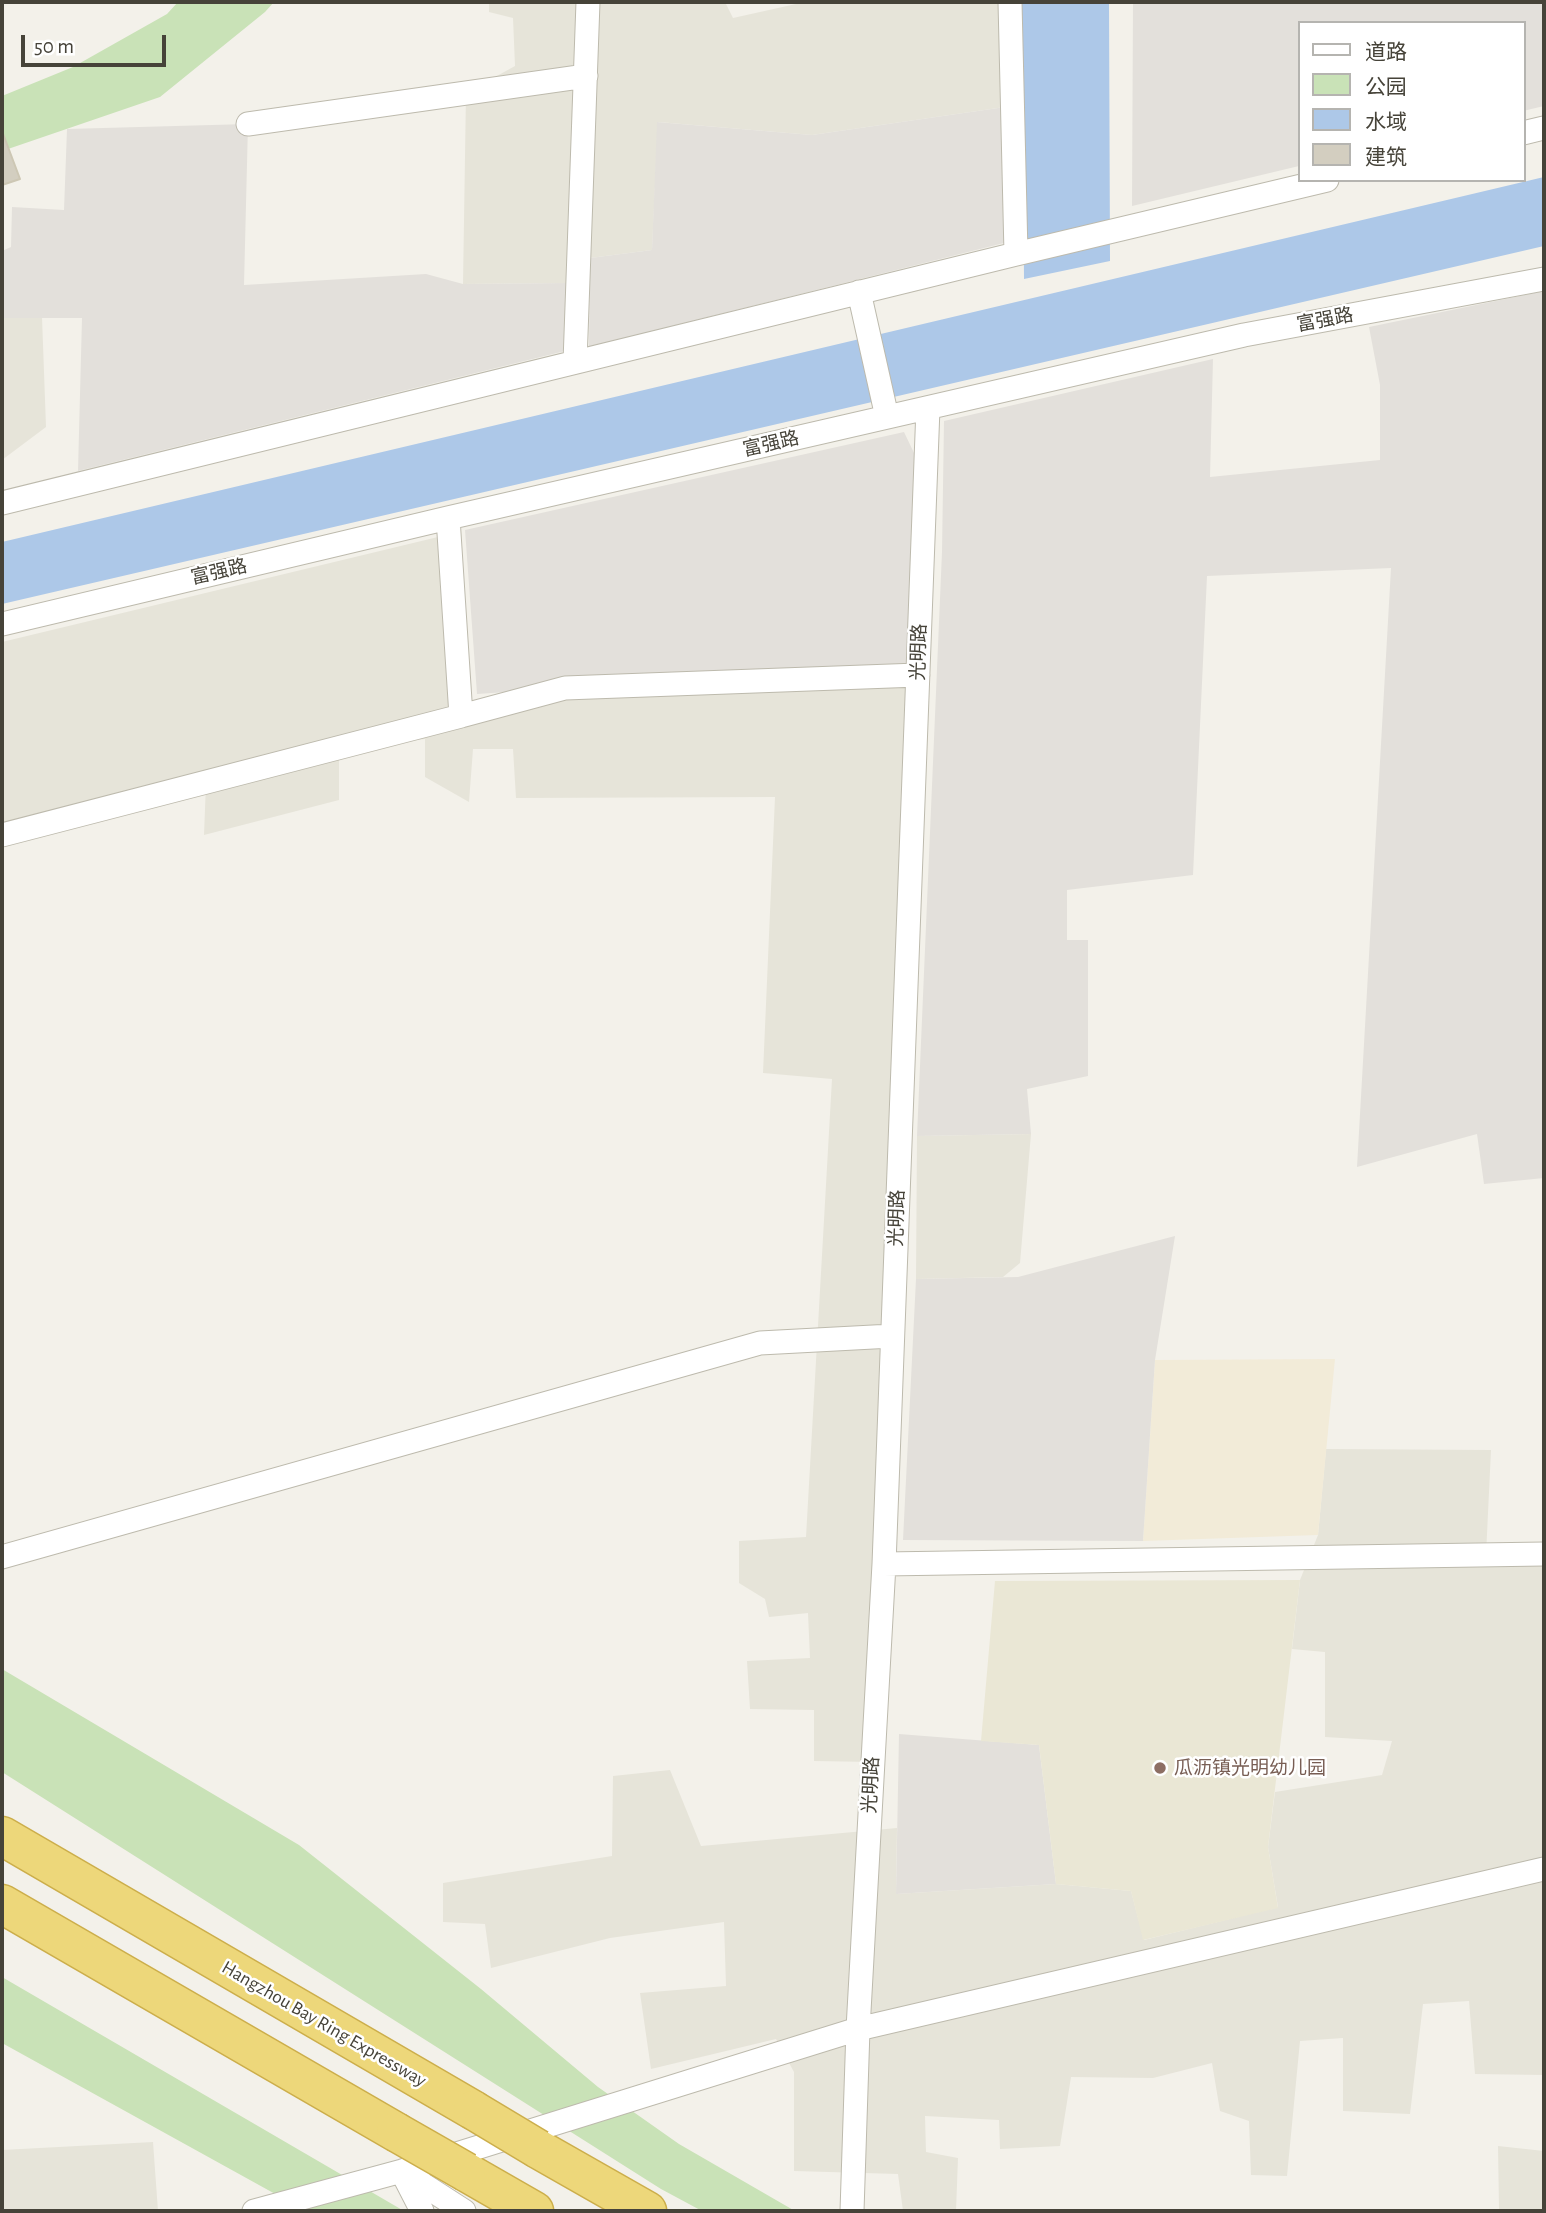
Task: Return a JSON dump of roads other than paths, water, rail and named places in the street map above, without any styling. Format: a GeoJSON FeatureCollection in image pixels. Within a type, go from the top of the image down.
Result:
{"type":"FeatureCollection","features":[{"type":"Feature","properties":{"kind":"highway","name":"Hangzhou Bay Ring Expressway"},"geometry":{"type":"LineString","coordinates":[[8,1838],[647,2211]]}},
{"type":"Feature","properties":{"kind":"highway"},"geometry":{"type":"LineString","coordinates":[[2,1904],[534,2211]]}},
{"type":"Feature","properties":{"kind":"street"},"geometry":{"type":"LineString","coordinates":[[575,362],[588,2]]}},
{"type":"Feature","properties":{"kind":"street"},"geometry":{"type":"LineString","coordinates":[[1010,2],[1018,253]]}},
{"type":"Feature","properties":{"kind":"street"},"geometry":{"type":"LineString","coordinates":[[248,124],[586,76]]}},
{"type":"Feature","properties":{"kind":"street"},"geometry":{"type":"LineString","coordinates":[[1525,133],[1544,128]]}},
{"type":"Feature","properties":{"kind":"street"},"geometry":{"type":"LineString","coordinates":[[2,503],[1018,253],[1320,182]]}},
{"type":"Feature","properties":{"kind":"street","name":"富强路"},"geometry":{"type":"LineString","coordinates":[[2,624],[886,412],[928,408],[1244,335],[1544,279]]}},
{"type":"Feature","properties":{"kind":"street"},"geometry":{"type":"LineString","coordinates":[[859,292],[886,412]]}},
{"type":"Feature","properties":{"kind":"street","name":"光明路"},"geometry":{"type":"LineString","coordinates":[[852,2211],[858,2029],[884,1564],[928,408]]}},
{"type":"Feature","properties":{"kind":"street"},"geometry":{"type":"LineString","coordinates":[[449,517],[461,716]]}},
{"type":"Feature","properties":{"kind":"street"},"geometry":{"type":"LineString","coordinates":[[2,835],[565,688],[918,675]]}},
{"type":"Feature","properties":{"kind":"street"},"geometry":{"type":"LineString","coordinates":[[2,1557],[760,1343],[892,1336]]}},
{"type":"Feature","properties":{"kind":"street"},"geometry":{"type":"LineString","coordinates":[[884,1564],[1544,1554]]}},
{"type":"Feature","properties":{"kind":"street"},"geometry":{"type":"LineString","coordinates":[[260,2210],[402,2171],[858,2029],[1544,1869]]}},
{"type":"Feature","properties":{"kind":"street"},"geometry":{"type":"LineString","coordinates":[[402,2171],[422,2211]]}},
{"type":"Feature","properties":{"kind":"street"},"geometry":{"type":"LineString","coordinates":[[402,2171],[464,2211]]}},
{"type":"Feature","properties":{"kind":"water"},"geometry":{"type":"Polygon","coordinates":[[[1022,2],[1109,2],[1110,261],[1024,279],[1022,2]]]}},
{"type":"Feature","properties":{"kind":"water"},"geometry":{"type":"Polygon","coordinates":[[[1544,177],[1544,246],[2,604],[2,542],[1544,177]]]}},
{"type":"Feature","properties":{"kind":"place","name":"瓜沥镇光明幼儿园"},"geometry":{"type":"Point","coordinates":[1160,1768]}}]}
